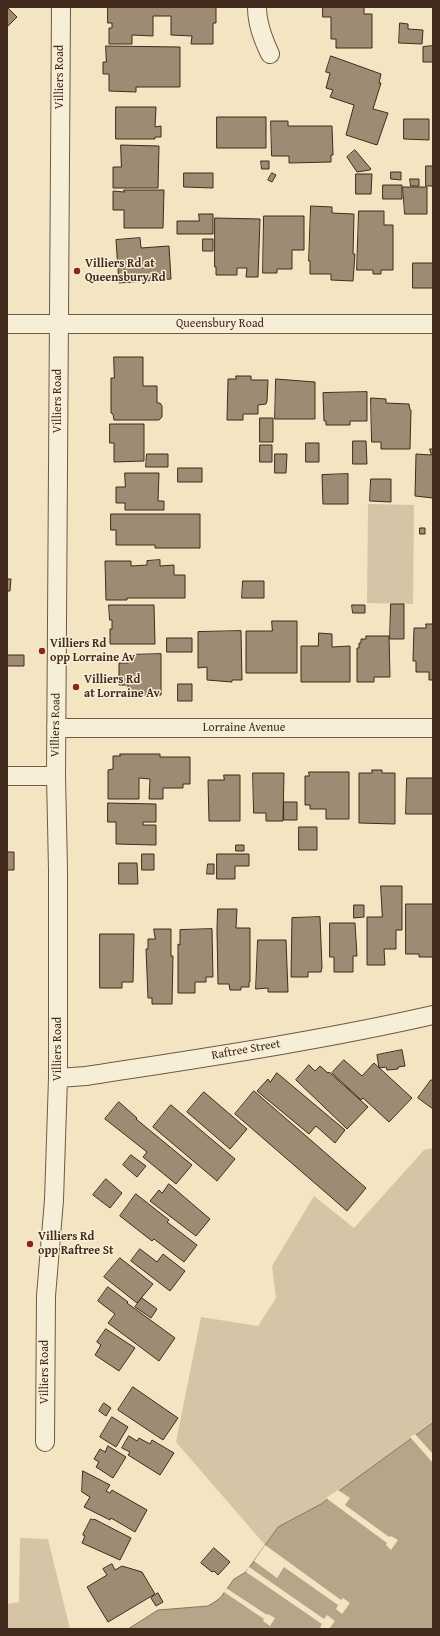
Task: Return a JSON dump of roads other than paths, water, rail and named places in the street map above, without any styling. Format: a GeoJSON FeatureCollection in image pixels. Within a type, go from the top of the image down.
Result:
{"type":"FeatureCollection","features":[{"type":"Feature","properties":{"kind":"street","name":"Villiers Road"},"geometry":{"type":"LineString","coordinates":[[45,1442],[46,1296],[54,1200],[58,1078],[56,728],[60,7]]}},
{"type":"Feature","properties":{"kind":"street"},"geometry":{"type":"LineString","coordinates":[[256,7],[260,29],[270,54]]}},
{"type":"Feature","properties":{"kind":"street","name":"Queensbury Road"},"geometry":{"type":"LineString","coordinates":[[7,324],[433,324]]}},
{"type":"Feature","properties":{"kind":"street","name":"Lorraine Avenue"},"geometry":{"type":"LineString","coordinates":[[56,728],[433,728]]}},
{"type":"Feature","properties":{"kind":"street"},"geometry":{"type":"LineString","coordinates":[[7,776],[56,776]]}},
{"type":"Feature","properties":{"kind":"street","name":"Raftree Street"},"geometry":{"type":"LineString","coordinates":[[58,1078],[86,1076],[301,1041],[377,1027],[433,1014]]}},
{"type":"Feature","properties":{"kind":"place","name":"Villiers Rd at Queensbury Rd"},"geometry":{"type":"Point","coordinates":[77,271]}},
{"type":"Feature","properties":{"kind":"place","name":"Villiers Rd opp Lorraine Av"},"geometry":{"type":"Point","coordinates":[42,651]}},
{"type":"Feature","properties":{"kind":"place","name":"Villiers Rd at Lorraine Av"},"geometry":{"type":"Point","coordinates":[76,687]}},
{"type":"Feature","properties":{"kind":"place","name":"Villiers Rd opp Raftree St"},"geometry":{"type":"Point","coordinates":[30,1244]}}]}
